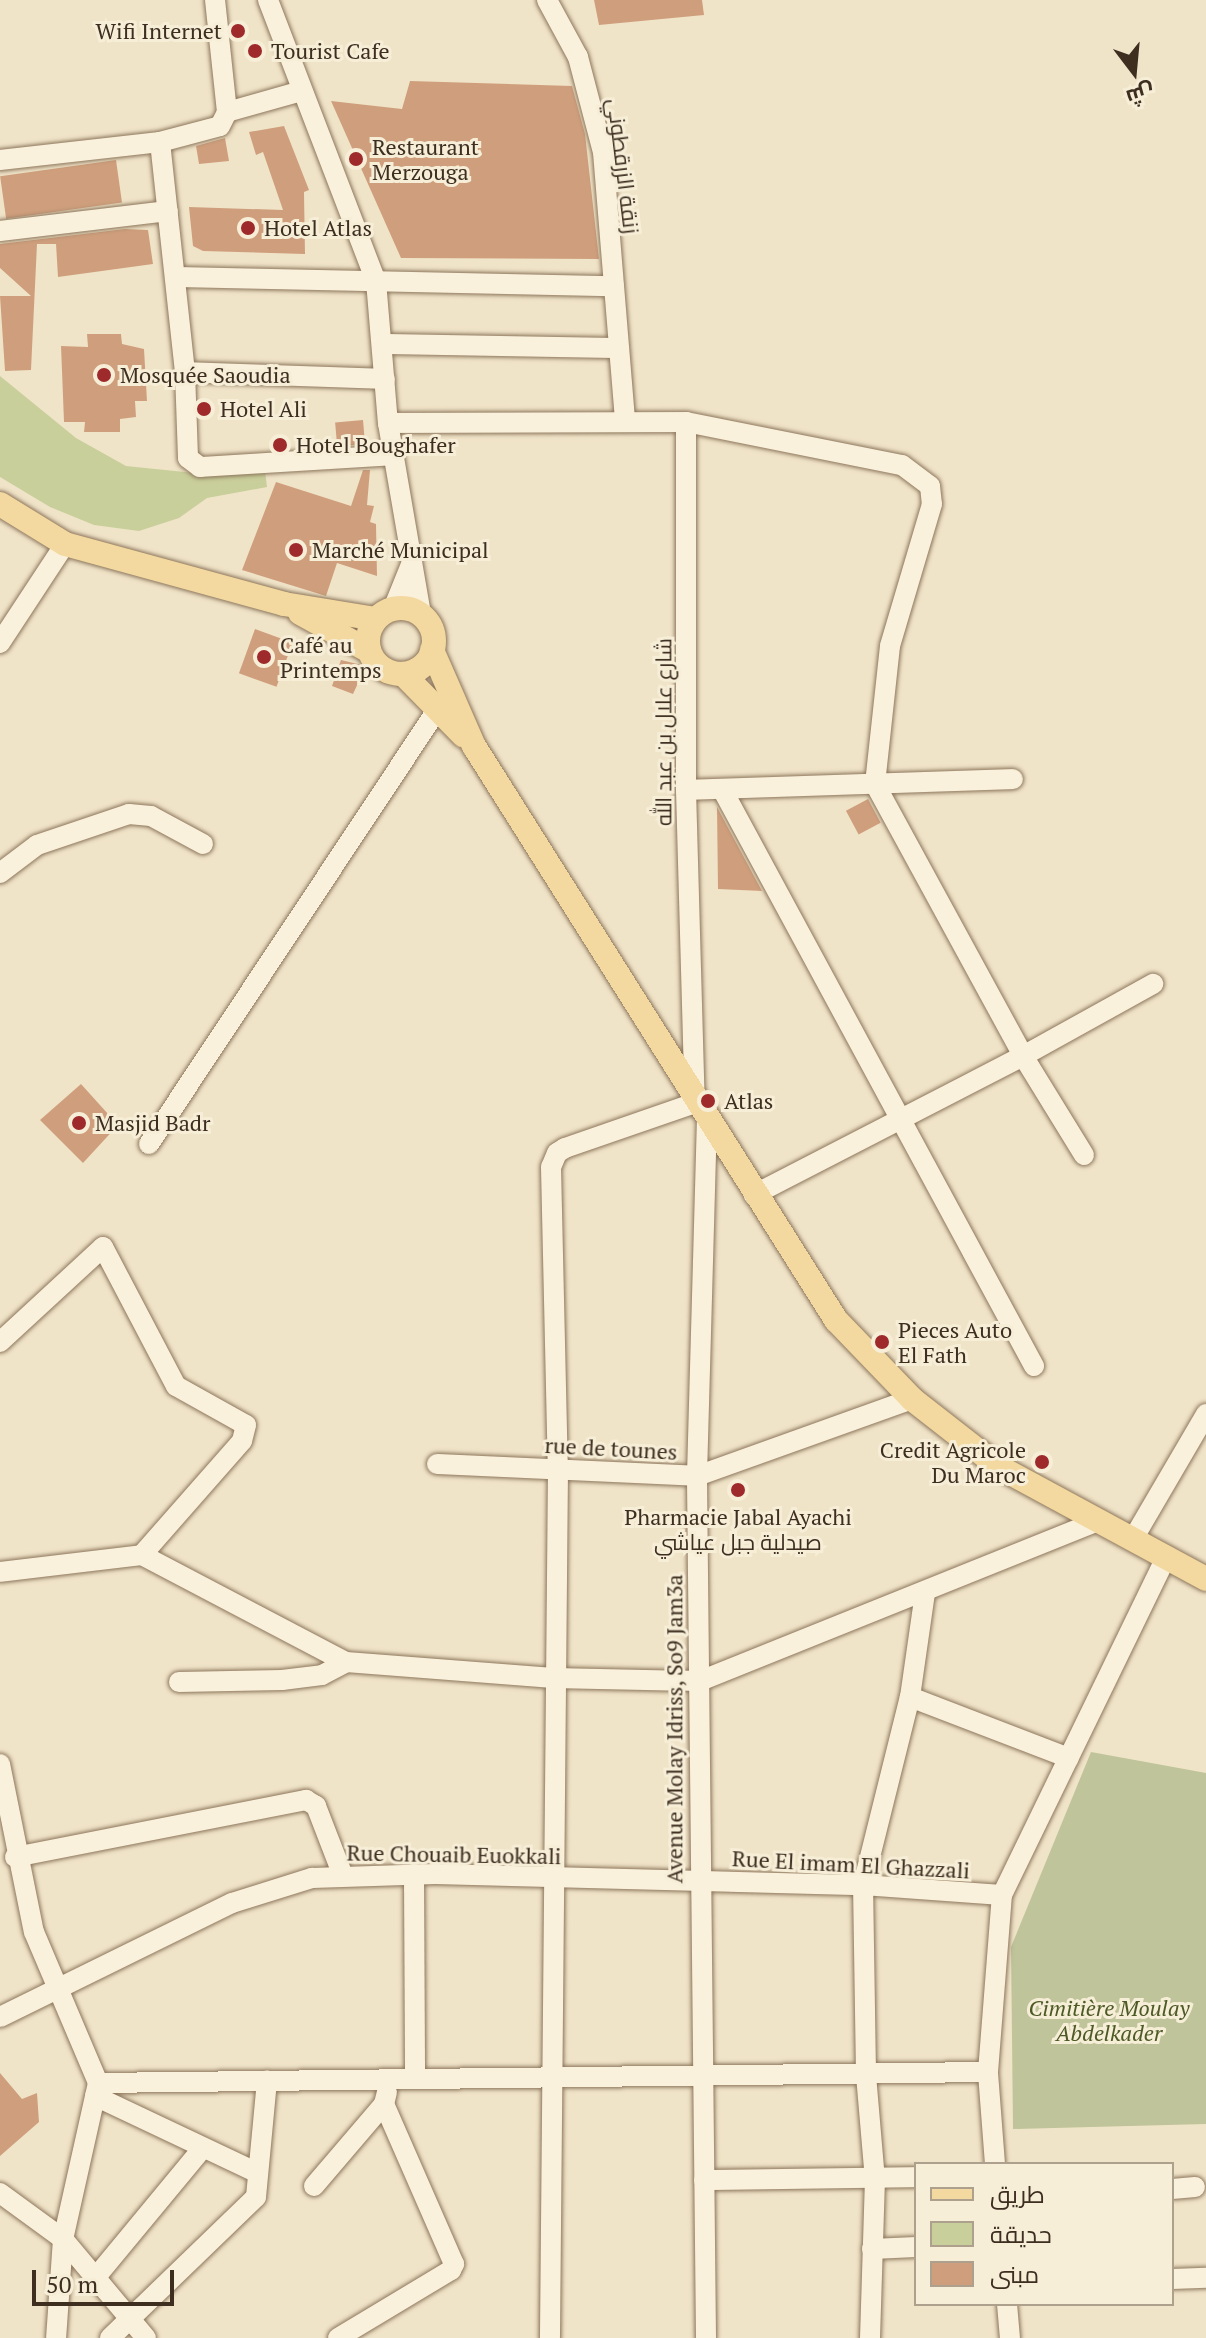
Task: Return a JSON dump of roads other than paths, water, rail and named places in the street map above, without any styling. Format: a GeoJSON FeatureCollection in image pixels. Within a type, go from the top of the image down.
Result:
{"type":"FeatureCollection","features":[{"type":"Feature","properties":{"kind":"main road"},"geometry":{"type":"LineString","coordinates":[[0,504],[65,544],[284,604],[421,615],[432,631],[432,650],[474,746],[701,1112],[836,1320],[912,1399],[999,1467],[1206,1579]]}},
{"type":"Feature","properties":{"kind":"main road"},"geometry":{"type":"LineString","coordinates":[[284,604],[369,651],[381,668],[403,674],[474,746]]}},
{"type":"Feature","properties":{"kind":"main road"},"geometry":{"type":"LineString","coordinates":[[369,651],[385,614]]}},
{"type":"Feature","properties":{"kind":"main road"},"geometry":{"type":"LineString","coordinates":[[403,674],[421,667],[432,650]]}},
{"type":"Feature","properties":{"kind":"street"},"geometry":{"type":"LineString","coordinates":[[0,160],[160,142],[197,135],[220,126],[227,112],[215,0]]}},
{"type":"Feature","properties":{"kind":"street"},"geometry":{"type":"LineString","coordinates":[[268,0],[376,281],[388,423],[421,615]]}},
{"type":"Feature","properties":{"kind":"street","name":"زنقة الزرقطوني"},"geometry":{"type":"LineString","coordinates":[[547,0],[566,31],[592,95],[603,152],[625,419]]}},
{"type":"Feature","properties":{"kind":"street"},"geometry":{"type":"LineString","coordinates":[[227,112],[301,91]]}},
{"type":"Feature","properties":{"kind":"street"},"geometry":{"type":"LineString","coordinates":[[160,142],[185,372],[188,458],[200,467],[394,455]]}},
{"type":"Feature","properties":{"kind":"street"},"geometry":{"type":"LineString","coordinates":[[0,231],[168,211]]}},
{"type":"Feature","properties":{"kind":"street"},"geometry":{"type":"LineString","coordinates":[[175,277],[614,286]]}},
{"type":"Feature","properties":{"kind":"street"},"geometry":{"type":"LineString","coordinates":[[383,344],[618,348]]}},
{"type":"Feature","properties":{"kind":"street"},"geometry":{"type":"LineString","coordinates":[[185,372],[385,379]]}},
{"type":"Feature","properties":{"kind":"street"},"geometry":{"type":"LineString","coordinates":[[388,423],[625,419],[686,422],[902,465],[930,486],[932,504],[890,646],[875,784],[1023,1056],[1084,1155]]}},
{"type":"Feature","properties":{"kind":"street","name":"شارع علال بن عبد الله"},"geometry":{"type":"LineString","coordinates":[[686,422],[686,790],[701,1112]]}},
{"type":"Feature","properties":{"kind":"street"},"geometry":{"type":"LineString","coordinates":[[0,643],[65,544]]}},
{"type":"Feature","properties":{"kind":"street"},"geometry":{"type":"LineString","coordinates":[[385,614],[412,562]]}},
{"type":"Feature","properties":{"kind":"street"},"geometry":{"type":"LineString","coordinates":[[149,1144],[437,710]]}},
{"type":"Feature","properties":{"kind":"street"},"geometry":{"type":"LineString","coordinates":[[686,790],[1013,779]]}},
{"type":"Feature","properties":{"kind":"street"},"geometry":{"type":"LineString","coordinates":[[722,789],[897,1120],[1034,1366]]}},
{"type":"Feature","properties":{"kind":"street"},"geometry":{"type":"LineString","coordinates":[[0,873],[37,845],[129,814],[160,819],[203,844]]}},
{"type":"Feature","properties":{"kind":"street"},"geometry":{"type":"LineString","coordinates":[[754,1195],[1023,1056],[1153,984]]}},
{"type":"Feature","properties":{"kind":"street"},"geometry":{"type":"LineString","coordinates":[[550,2338],[555,2078],[553,1678],[558,1469],[551,1167],[557,1153],[701,1112]]}},
{"type":"Feature","properties":{"kind":"street","name":"Avenue Molay Idriss, So9 Jam3a"},"geometry":{"type":"LineString","coordinates":[[701,1112],[697,1476],[700,1681],[698,1882],[706,2338]]}},
{"type":"Feature","properties":{"kind":"street"},"geometry":{"type":"LineString","coordinates":[[0,1342],[103,1247],[176,1386],[246,1425],[242,1441],[142,1555]]}},
{"type":"Feature","properties":{"kind":"street","name":"rue de tounes"},"geometry":{"type":"LineString","coordinates":[[437,1464],[697,1476],[912,1399]]}},
{"type":"Feature","properties":{"kind":"street"},"geometry":{"type":"LineString","coordinates":[[1133,1539],[1206,1414]]}},
{"type":"Feature","properties":{"kind":"street"},"geometry":{"type":"LineString","coordinates":[[0,1572],[142,1555],[346,1662],[553,1678],[700,1681],[1096,1522]]}},
{"type":"Feature","properties":{"kind":"street"},"geometry":{"type":"LineString","coordinates":[[995,2162],[988,2072],[1002,1895],[1166,1557]]}},
{"type":"Feature","properties":{"kind":"street"},"geometry":{"type":"LineString","coordinates":[[870,2338],[875,2180],[866,2074],[863,1885],[910,1697],[925,1593]]}},
{"type":"Feature","properties":{"kind":"street"},"geometry":{"type":"LineString","coordinates":[[179,1682],[282,1680],[322,1675],[346,1662]]}},
{"type":"Feature","properties":{"kind":"street"},"geometry":{"type":"LineString","coordinates":[[910,1697],[1069,1758]]}},
{"type":"Feature","properties":{"kind":"street"},"geometry":{"type":"LineString","coordinates":[[0,1764],[15,1857],[54,1986],[96,2090],[63,2239],[56,2338]]}},
{"type":"Feature","properties":{"kind":"street"},"geometry":{"type":"LineString","coordinates":[[15,1857],[306,1800],[316,1806],[343,1876]]}},
{"type":"Feature","properties":{"kind":"street"},"geometry":{"type":"LineString","coordinates":[[414,1874],[415,2079]]}},
{"type":"Feature","properties":{"kind":"street","name":"Rue Chouaib Euokkali"},"geometry":{"type":"LineString","coordinates":[[0,2017],[54,1986],[266,1889],[343,1876],[414,1874],[698,1882]]}},
{"type":"Feature","properties":{"kind":"street","name":"Rue El imam El Ghazzali"},"geometry":{"type":"LineString","coordinates":[[698,1882],[863,1885],[1002,1895]]}},
{"type":"Feature","properties":{"kind":"street"},"geometry":{"type":"LineString","coordinates":[[96,2090],[267,2081],[988,2072]]}},
{"type":"Feature","properties":{"kind":"street"},"geometry":{"type":"LineString","coordinates":[[314,2186],[384,2104],[391,2080]]}},
{"type":"Feature","properties":{"kind":"street"},"geometry":{"type":"LineString","coordinates":[[110,2338],[244,2213],[256,2197],[267,2081]]}},
{"type":"Feature","properties":{"kind":"street"},"geometry":{"type":"LineString","coordinates":[[96,2090],[201,2150],[258,2173]]}},
{"type":"Feature","properties":{"kind":"street"},"geometry":{"type":"LineString","coordinates":[[338,2338],[451,2270],[454,2264],[384,2104]]}},
{"type":"Feature","properties":{"kind":"street"},"geometry":{"type":"LineString","coordinates":[[96,2277],[201,2150]]}},
{"type":"Feature","properties":{"kind":"street"},"geometry":{"type":"LineString","coordinates":[[704,2180],[914,2177]]}},
{"type":"Feature","properties":{"kind":"street"},"geometry":{"type":"LineString","coordinates":[[1174,2189],[1195,2187]]}},
{"type":"Feature","properties":{"kind":"street"},"geometry":{"type":"LineString","coordinates":[[0,2193],[63,2239],[146,2338]]}},
{"type":"Feature","properties":{"kind":"street"},"geometry":{"type":"LineString","coordinates":[[872,2249],[914,2247]]}},
{"type":"Feature","properties":{"kind":"street"},"geometry":{"type":"LineString","coordinates":[[1174,2279],[1206,2278]]}},
{"type":"Feature","properties":{"kind":"street"},"geometry":{"type":"LineString","coordinates":[[1007,2306],[1010,2338]]}},
{"type":"Feature","properties":{"kind":"place","name":"Wifi Internet"},"geometry":{"type":"Point","coordinates":[238,31]}},
{"type":"Feature","properties":{"kind":"place","name":"Tourist Cafe"},"geometry":{"type":"Point","coordinates":[255,51]}},
{"type":"Feature","properties":{"kind":"place","name":"Restaurant Merzouga"},"geometry":{"type":"Point","coordinates":[356,159]}},
{"type":"Feature","properties":{"kind":"place","name":"Hotel Atlas"},"geometry":{"type":"Point","coordinates":[248,228]}},
{"type":"Feature","properties":{"kind":"place","name":"Mosquée Saoudia"},"geometry":{"type":"Point","coordinates":[104,375]}},
{"type":"Feature","properties":{"kind":"place","name":"Hotel Ali"},"geometry":{"type":"Point","coordinates":[204,409]}},
{"type":"Feature","properties":{"kind":"place","name":"Hotel Boughafer"},"geometry":{"type":"Point","coordinates":[280,445]}},
{"type":"Feature","properties":{"kind":"place","name":"Marché Municipal"},"geometry":{"type":"Point","coordinates":[296,550]}},
{"type":"Feature","properties":{"kind":"place","name":"Café au Printemps"},"geometry":{"type":"Point","coordinates":[264,657]}},
{"type":"Feature","properties":{"kind":"place","name":"Atlas"},"geometry":{"type":"Point","coordinates":[708,1101]}},
{"type":"Feature","properties":{"kind":"place","name":"Masjid Badr"},"geometry":{"type":"Point","coordinates":[79,1123]}},
{"type":"Feature","properties":{"kind":"place","name":"Pieces Auto El Fath"},"geometry":{"type":"Point","coordinates":[882,1342]}},
{"type":"Feature","properties":{"kind":"place","name":"Credit Agricole Du Maroc"},"geometry":{"type":"Point","coordinates":[1042,1462]}},
{"type":"Feature","properties":{"kind":"place","name":"Pharmacie Jabal Ayachi صيدلية جبل عياشي"},"geometry":{"type":"Point","coordinates":[738,1490]}},
{"type":"Feature","properties":{"kind":"park label","name":"Cimitière Moulay Abdelkader"},"geometry":{"type":"Point","coordinates":[1109,2020]}}]}
